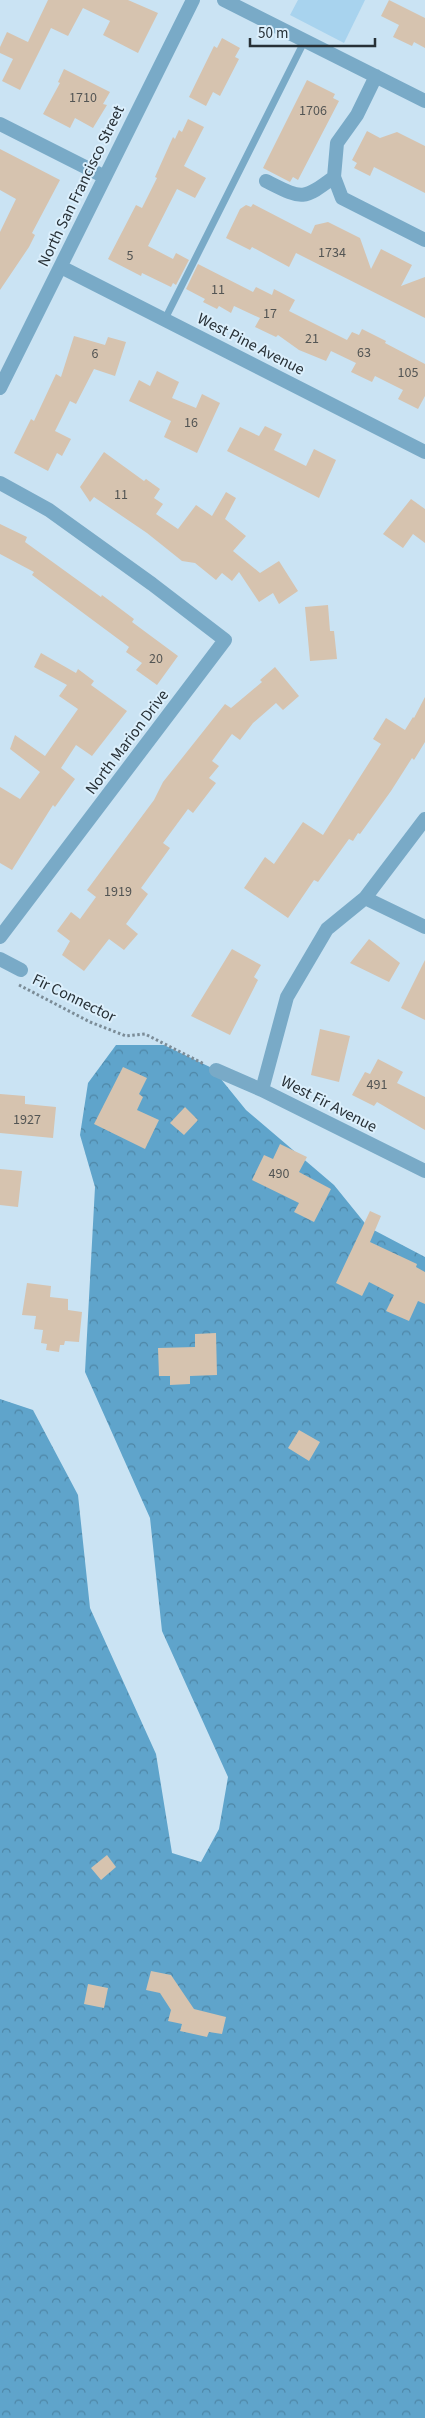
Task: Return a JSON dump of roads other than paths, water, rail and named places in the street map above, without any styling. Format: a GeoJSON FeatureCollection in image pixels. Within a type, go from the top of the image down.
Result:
{"type":"FeatureCollection","features":[{"type":"Feature","properties":{"kind":"street","name":"North San Francisco Street"},"geometry":{"type":"LineString","coordinates":[[0,388],[193,0]]}},
{"type":"Feature","properties":{"kind":"street"},"geometry":{"type":"LineString","coordinates":[[224,0],[425,101]]}},
{"type":"Feature","properties":{"kind":"street"},"geometry":{"type":"LineString","coordinates":[[376,76],[357,115],[337,143],[334,177],[342,198],[425,240]]}},
{"type":"Feature","properties":{"kind":"street"},"geometry":{"type":"LineString","coordinates":[[0,124],[105,177]]}},
{"type":"Feature","properties":{"kind":"street"},"geometry":{"type":"LineString","coordinates":[[266,181],[292,194],[310,195],[334,177]]}},
{"type":"Feature","properties":{"kind":"street","name":"West Pine Avenue"},"geometry":{"type":"LineString","coordinates":[[61,267],[425,452]]}},
{"type":"Feature","properties":{"kind":"street","name":"North Marion Drive"},"geometry":{"type":"LineString","coordinates":[[0,483],[50,510],[225,640],[0,938]]}},
{"type":"Feature","properties":{"kind":"street"},"geometry":{"type":"LineString","coordinates":[[262,1090],[287,997],[327,929],[365,898],[425,819]]}},
{"type":"Feature","properties":{"kind":"street"},"geometry":{"type":"LineString","coordinates":[[365,898],[425,927]]}},
{"type":"Feature","properties":{"kind":"street"},"geometry":{"type":"LineString","coordinates":[[0,959],[21,970]]}},
{"type":"Feature","properties":{"kind":"street","name":"West Fir Avenue"},"geometry":{"type":"LineString","coordinates":[[216,1070],[262,1090],[425,1171]]}},
{"type":"Feature","properties":{"kind":"lane"},"geometry":{"type":"LineString","coordinates":[[164,319],[304,40]]}}]}
